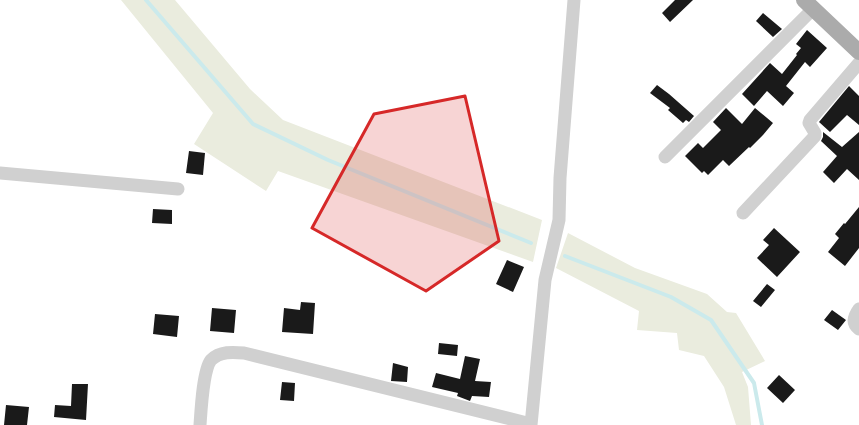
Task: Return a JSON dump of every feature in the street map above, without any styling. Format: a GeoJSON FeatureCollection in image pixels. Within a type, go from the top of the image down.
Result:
{"type":"FeatureCollection","features":[{"type":"Feature","properties":{"kind":"main road"},"geometry":{"type":"LineString","coordinates":[[809,5],[859,52]]}},
{"type":"Feature","properties":{"kind":"street"},"geometry":{"type":"LineString","coordinates":[[200,425],[206,371],[211,360],[219,355],[229,352],[244,353],[531,424],[545,280],[559,220],[560,178],[574,0]]}},
{"type":"Feature","properties":{"kind":"street"},"geometry":{"type":"LineString","coordinates":[[666,158],[809,5]]}},
{"type":"Feature","properties":{"kind":"street"},"geometry":{"type":"LineString","coordinates":[[744,213],[815,136],[815,132],[809,124],[810,120],[859,63]]}},
{"type":"Feature","properties":{"kind":"street"},"geometry":{"type":"LineString","coordinates":[[0,173],[178,189]]}},
{"type":"Feature","properties":{"kind":"street"},"geometry":{"type":"LineString","coordinates":[[859,309],[854,315],[854,321],[859,329]]}},
{"type":"Feature","properties":{"kind":"highlighted area"},"geometry":{"type":"Polygon","coordinates":[[[465,96],[499,241],[426,291],[312,228],[374,114],[465,96]]]}},
{"type":"Feature","properties":{"kind":"shaded area"},"geometry":{"type":"Polygon","coordinates":[[[121,0],[175,0],[250,89],[283,120],[542,220],[533,262],[278,171],[266,191],[194,144],[213,113],[121,0]]]}},
{"type":"Feature","properties":{"kind":"shaded area"},"geometry":{"type":"Polygon","coordinates":[[[568,233],[635,268],[707,294],[727,312],[736,313],[765,361],[742,372],[748,387],[751,425],[736,425],[724,387],[704,356],[679,350],[677,333],[637,330],[639,311],[556,268],[568,233]]]}},
{"type":"Feature","properties":{"kind":"building"},"geometry":{"type":"Polygon","coordinates":[[[675,0],[693,0],[670,22],[662,13],[675,0]]]}},
{"type":"Feature","properties":{"kind":"building"},"geometry":{"type":"Polygon","coordinates":[[[763,13],[782,29],[773,37],[756,21],[763,13]]]}},
{"type":"Feature","properties":{"kind":"building"},"geometry":{"type":"Polygon","coordinates":[[[807,30],[827,48],[810,67],[805,62],[786,86],[794,93],[783,106],[767,91],[754,106],[742,94],[770,63],[782,74],[801,48],[796,44],[807,30]]]}},
{"type":"Feature","properties":{"kind":"building"},"geometry":{"type":"Polygon","coordinates":[[[657,85],[694,116],[689,122],[686,120],[683,123],[668,110],[670,108],[650,93],[657,85]]]}},
{"type":"Feature","properties":{"kind":"building"},"geometry":{"type":"Polygon","coordinates":[[[849,86],[859,96],[859,125],[847,115],[830,132],[819,122],[849,86]]]}},
{"type":"Feature","properties":{"kind":"building"},"geometry":{"type":"Polygon","coordinates":[[[726,108],[742,124],[755,108],[773,123],[750,148],[749,147],[729,166],[723,160],[708,175],[704,171],[702,173],[685,156],[698,143],[703,148],[721,130],[713,122],[726,108]]]}},
{"type":"Feature","properties":{"kind":"building"},"geometry":{"type":"Polygon","coordinates":[[[823,132],[842,147],[859,132],[859,180],[847,169],[834,183],[823,172],[837,156],[821,141],[823,132]]]}},
{"type":"Feature","properties":{"kind":"building"},"geometry":{"type":"Polygon","coordinates":[[[189,151],[205,153],[203,175],[186,173],[189,151]]]}},
{"type":"Feature","properties":{"kind":"building"},"geometry":{"type":"Polygon","coordinates":[[[859,207],[859,248],[845,266],[828,252],[839,238],[835,234],[859,207]]]}},
{"type":"Feature","properties":{"kind":"building"},"geometry":{"type":"Polygon","coordinates":[[[153,209],[172,210],[172,224],[152,223],[153,209]]]}},
{"type":"Feature","properties":{"kind":"building"},"geometry":{"type":"Polygon","coordinates":[[[774,228],[800,252],[777,277],[757,258],[769,245],[763,240],[774,228]]]}},
{"type":"Feature","properties":{"kind":"building"},"geometry":{"type":"Polygon","coordinates":[[[507,260],[524,267],[513,292],[496,284],[507,260]]]}},
{"type":"Feature","properties":{"kind":"building"},"geometry":{"type":"Polygon","coordinates":[[[767,284],[775,290],[761,307],[753,301],[767,284]]]}},
{"type":"Feature","properties":{"kind":"building"},"geometry":{"type":"Polygon","coordinates":[[[301,302],[315,303],[313,334],[282,332],[284,308],[300,310],[301,302]]]}},
{"type":"Feature","properties":{"kind":"building"},"geometry":{"type":"Polygon","coordinates":[[[212,308],[236,310],[234,333],[210,331],[212,308]]]}},
{"type":"Feature","properties":{"kind":"building"},"geometry":{"type":"Polygon","coordinates":[[[832,310],[846,320],[838,330],[824,320],[832,310]]]}},
{"type":"Feature","properties":{"kind":"building"},"geometry":{"type":"Polygon","coordinates":[[[155,314],[179,316],[177,337],[153,334],[155,314]]]}},
{"type":"Feature","properties":{"kind":"building"},"geometry":{"type":"Polygon","coordinates":[[[439,343],[458,345],[457,356],[438,354],[439,343]]]}},
{"type":"Feature","properties":{"kind":"building"},"geometry":{"type":"Polygon","coordinates":[[[465,356],[480,359],[475,381],[491,382],[489,397],[472,396],[470,401],[457,396],[458,393],[432,387],[436,373],[460,379],[465,356]]]}},
{"type":"Feature","properties":{"kind":"building"},"geometry":{"type":"Polygon","coordinates":[[[393,363],[408,367],[407,382],[391,381],[393,363]]]}},
{"type":"Feature","properties":{"kind":"building"},"geometry":{"type":"Polygon","coordinates":[[[779,375],[795,390],[783,403],[767,388],[779,375]]]}},
{"type":"Feature","properties":{"kind":"building"},"geometry":{"type":"Polygon","coordinates":[[[282,382],[295,383],[294,401],[280,400],[282,382]]]}},
{"type":"Feature","properties":{"kind":"building"},"geometry":{"type":"Polygon","coordinates":[[[72,384],[88,384],[86,420],[54,417],[55,405],[71,406],[72,384]]]}},
{"type":"Feature","properties":{"kind":"building"},"geometry":{"type":"Polygon","coordinates":[[[6,405],[29,407],[27,425],[4,425],[6,405]]]}},
{"type":"Feature","properties":{"kind":"waterway"},"geometry":{"type":"LineString","coordinates":[[146,0],[253,124],[328,160],[531,243]]}},
{"type":"Feature","properties":{"kind":"waterway"},"geometry":{"type":"LineString","coordinates":[[565,256],[671,297],[711,320],[754,383],[762,425]]}}]}
